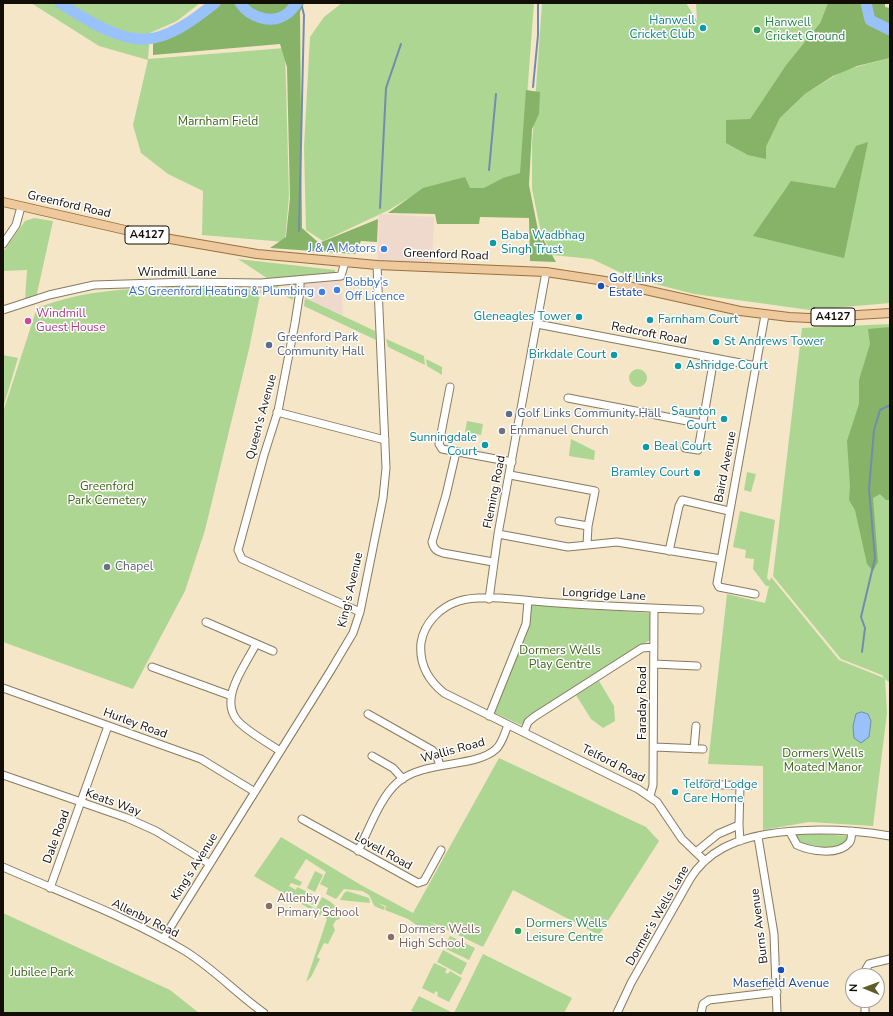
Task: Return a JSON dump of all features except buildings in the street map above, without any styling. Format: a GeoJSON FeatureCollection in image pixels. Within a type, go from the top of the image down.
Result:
{"type":"FeatureCollection","features":[{"type":"Feature","properties":{"kind":"main road","name":"Greenford Road"},"geometry":{"type":"LineString","coordinates":[[3,202],[147,235],[257,254],[378,265],[546,272],[605,281],[713,306],[765,315],[809,318],[890,313]]}},
{"type":"Feature","properties":{"kind":"street"},"geometry":{"type":"LineString","coordinates":[[3,244],[16,225],[21,207]]}},
{"type":"Feature","properties":{"kind":"street","name":"Windmill Lane"},"geometry":{"type":"LineString","coordinates":[[3,310],[49,296],[94,285],[188,282],[261,283],[341,276],[344,262]]}},
{"type":"Feature","properties":{"kind":"street","name":"King's Avenue"},"geometry":{"type":"LineString","coordinates":[[163,939],[344,650],[353,633],[360,612],[383,498],[386,468],[378,265]]}},
{"type":"Feature","properties":{"kind":"street","name":"Fleming Road"},"geometry":{"type":"LineString","coordinates":[[489,599],[498,534],[546,272]]}},
{"type":"Feature","properties":{"kind":"street","name":"Queen's Avenue"},"geometry":{"type":"LineString","coordinates":[[300,280],[296,317],[277,412],[238,545],[239,556],[253,564],[360,612]]}},
{"type":"Feature","properties":{"kind":"street","name":"Baird Avenue"},"geometry":{"type":"LineString","coordinates":[[755,594],[718,587],[717,583],[765,315]]}},
{"type":"Feature","properties":{"kind":"street","name":"Redcroft Road"},"geometry":{"type":"LineString","coordinates":[[537,324],[756,366]]}},
{"type":"Feature","properties":{"kind":"street"},"geometry":{"type":"LineString","coordinates":[[685,448],[698,450],[714,358]]}},
{"type":"Feature","properties":{"kind":"street"},"geometry":{"type":"LineString","coordinates":[[450,387],[439,444],[442,449],[512,462]]}},
{"type":"Feature","properties":{"kind":"street"},"geometry":{"type":"LineString","coordinates":[[568,398],[703,424]]}},
{"type":"Feature","properties":{"kind":"street"},"geometry":{"type":"LineString","coordinates":[[277,412],[385,440]]}},
{"type":"Feature","properties":{"kind":"street"},"geometry":{"type":"LineString","coordinates":[[456,452],[446,495],[432,542],[433,547],[437,551],[443,553],[494,562]]}},
{"type":"Feature","properties":{"kind":"street"},"geometry":{"type":"LineString","coordinates":[[510,475],[595,491],[588,526],[587,545]]}},
{"type":"Feature","properties":{"kind":"street"},"geometry":{"type":"LineString","coordinates":[[669,551],[679,506],[682,500],[729,511]]}},
{"type":"Feature","properties":{"kind":"street"},"geometry":{"type":"LineString","coordinates":[[559,521],[588,526]]}},
{"type":"Feature","properties":{"kind":"street"},"geometry":{"type":"LineString","coordinates":[[498,534],[568,547],[617,542],[721,559]]}},
{"type":"Feature","properties":{"kind":"street","name":"Telford Road"},"geometry":{"type":"LineString","coordinates":[[489,599],[464,599],[445,607],[432,618],[426,627],[421,648],[426,671],[435,685],[450,697],[627,782],[650,796],[661,808],[682,839],[705,861]]}},
{"type":"Feature","properties":{"kind":"street","name":"Longridge Lane"},"geometry":{"type":"LineString","coordinates":[[489,599],[650,608],[654,610],[700,610]]}},
{"type":"Feature","properties":{"kind":"street"},"geometry":{"type":"LineString","coordinates":[[489,716],[526,624],[528,601]]}},
{"type":"Feature","properties":{"kind":"street","name":"Faraday Road"},"geometry":{"type":"LineString","coordinates":[[650,796],[653,784],[654,747],[654,610]]}},
{"type":"Feature","properties":{"kind":"street"},"geometry":{"type":"LineString","coordinates":[[206,622],[273,652]]}},
{"type":"Feature","properties":{"kind":"street"},"geometry":{"type":"LineString","coordinates":[[256,644],[230,695],[230,709],[237,721],[280,752]]}},
{"type":"Feature","properties":{"kind":"street"},"geometry":{"type":"LineString","coordinates":[[524,732],[528,722],[534,717],[642,648],[654,647]]}},
{"type":"Feature","properties":{"kind":"street"},"geometry":{"type":"LineString","coordinates":[[654,664],[697,666]]}},
{"type":"Feature","properties":{"kind":"street"},"geometry":{"type":"LineString","coordinates":[[152,667],[230,695]]}},
{"type":"Feature","properties":{"kind":"street","name":"Hurley Road"},"geometry":{"type":"LineString","coordinates":[[3,688],[200,759],[255,792]]}},
{"type":"Feature","properties":{"kind":"street"},"geometry":{"type":"LineString","coordinates":[[368,714],[432,750],[436,754],[440,765]]}},
{"type":"Feature","properties":{"kind":"street","name":"Wallis Road"},"geometry":{"type":"LineString","coordinates":[[358,851],[387,795],[403,779],[440,765],[476,758],[492,752],[498,747],[508,725]]}},
{"type":"Feature","properties":{"kind":"street","name":"Dale Road"},"geometry":{"type":"LineString","coordinates":[[50,888],[108,726]]}},
{"type":"Feature","properties":{"kind":"street"},"geometry":{"type":"LineString","coordinates":[[694,749],[696,726]]}},
{"type":"Feature","properties":{"kind":"street"},"geometry":{"type":"LineString","coordinates":[[654,747],[703,749]]}},
{"type":"Feature","properties":{"kind":"street"},"geometry":{"type":"LineString","coordinates":[[372,756],[393,768],[403,779]]}},
{"type":"Feature","properties":{"kind":"street","name":"Keats Way"},"geometry":{"type":"LineString","coordinates":[[3,775],[81,802],[156,831],[210,864]]}},
{"type":"Feature","properties":{"kind":"street"},"geometry":{"type":"LineString","coordinates":[[700,784],[748,786]]}},
{"type":"Feature","properties":{"kind":"street"},"geometry":{"type":"LineString","coordinates":[[740,785],[738,825],[740,841]]}},
{"type":"Feature","properties":{"kind":"street","name":"Lovell Road"},"geometry":{"type":"LineString","coordinates":[[302,819],[418,883],[424,881],[441,850]]}},
{"type":"Feature","properties":{"kind":"street"},"geometry":{"type":"LineString","coordinates":[[696,852],[718,834],[738,825]]}},
{"type":"Feature","properties":{"kind":"street"},"geometry":{"type":"LineString","coordinates":[[790,832],[797,845],[823,851],[838,849],[847,845],[850,842],[852,831]]}},
{"type":"Feature","properties":{"kind":"street","name":"Dormer’s Wells Lane"},"geometry":{"type":"LineString","coordinates":[[617,1013],[631,983],[690,879],[705,861],[722,848],[740,841],[790,832],[852,831],[890,836]]}},
{"type":"Feature","properties":{"kind":"street","name":"Burns Avenue"},"geometry":{"type":"LineString","coordinates":[[758,837],[774,934],[777,1013]]}},
{"type":"Feature","properties":{"kind":"street","name":"Allenby Road"},"geometry":{"type":"LineString","coordinates":[[3,867],[163,939],[203,964],[264,1013]]}},
{"type":"Feature","properties":{"kind":"street"},"geometry":{"type":"LineString","coordinates":[[866,968],[875,961],[890,959]]}},
{"type":"Feature","properties":{"kind":"street"},"geometry":{"type":"LineString","coordinates":[[701,1013],[703,1004],[709,1000],[777,992]]}},
{"type":"Feature","properties":{"kind":"shaded area"},"geometry":{"type":"Polygon","coordinates":[[[379,214],[434,217],[432,267],[377,265],[379,214]]]}},
{"type":"Feature","properties":{"kind":"shaded area"},"geometry":{"type":"Polygon","coordinates":[[[341,280],[343,315],[303,297],[302,283],[341,280]]]}},
{"type":"Feature","properties":{"kind":"green space","name":"Marnham Field"},"geometry":{"type":"Polygon","coordinates":[[[31,3],[200,3],[177,21],[150,33],[148,59],[285,48],[289,196],[285,242],[202,235],[203,191],[168,174],[141,153],[133,125],[148,60],[99,46],[31,3]]]}},
{"type":"Feature","properties":{"kind":"green space"},"geometry":{"type":"Polygon","coordinates":[[[226,3],[304,3],[300,12],[302,228],[319,243],[378,219],[377,242],[361,241],[355,254],[270,248],[286,237],[290,198],[287,67],[280,44],[153,55],[153,42],[187,27],[216,5],[226,3]]]}},
{"type":"Feature","properties":{"kind":"green space"},"geometry":{"type":"Polygon","coordinates":[[[342,3],[534,3],[521,175],[483,190],[425,188],[389,210],[323,241],[306,230],[304,147],[310,37],[324,17],[342,3]]]}},
{"type":"Feature","properties":{"kind":"green space"},"geometry":{"type":"Polygon","coordinates":[[[542,3],[686,3],[697,21],[696,3],[828,3],[820,23],[786,65],[750,119],[766,147],[780,118],[805,94],[844,70],[890,58],[890,303],[810,310],[694,294],[632,278],[592,259],[552,255],[540,228],[532,189],[532,144],[542,3]]]}},
{"type":"Feature","properties":{"kind":"green space"},"geometry":{"type":"Polygon","coordinates":[[[828,3],[885,3],[885,7],[890,8],[890,58],[857,66],[833,76],[805,94],[780,118],[766,147],[766,159],[748,155],[726,143],[726,120],[750,119],[786,65],[820,23],[828,3]]]}},
{"type":"Feature","properties":{"kind":"green space"},"geometry":{"type":"Polygon","coordinates":[[[526,90],[540,92],[539,114],[532,129],[529,185],[538,230],[556,262],[530,261],[529,218],[480,217],[479,224],[437,224],[435,214],[388,213],[423,188],[465,177],[470,188],[484,188],[503,178],[520,173],[526,90]]]}},
{"type":"Feature","properties":{"kind":"green space"},"geometry":{"type":"Polygon","coordinates":[[[868,142],[844,258],[753,236],[791,181],[835,188],[856,146],[868,142]]]}},
{"type":"Feature","properties":{"kind":"green space"},"geometry":{"type":"Polygon","coordinates":[[[34,218],[53,221],[36,298],[25,300],[27,270],[3,271],[3,252],[25,221],[34,218]]]}},
{"type":"Feature","properties":{"kind":"green space"},"geometry":{"type":"Polygon","coordinates":[[[238,259],[335,270],[335,273],[267,278],[238,259]]]}},
{"type":"Feature","properties":{"kind":"green space"},"geometry":{"type":"Polygon","coordinates":[[[277,286],[293,293],[293,300],[267,287],[277,286]]]}},
{"type":"Feature","properties":{"kind":"green space","name":"Greenford Park Cemetery"},"geometry":{"type":"Polygon","coordinates":[[[181,287],[261,290],[249,349],[205,530],[185,591],[133,689],[3,642],[3,412],[37,308],[73,297],[108,291],[181,287]]]}},
{"type":"Feature","properties":{"kind":"green space"},"geometry":{"type":"Polygon","coordinates":[[[305,298],[375,331],[376,340],[304,306],[305,298]]]}},
{"type":"Feature","properties":{"kind":"green space","name":"Dormers Wells Moated Manor"},"geometry":{"type":"Polygon","coordinates":[[[890,324],[890,683],[885,679],[887,713],[873,826],[809,822],[763,830],[763,766],[708,764],[727,594],[765,603],[769,586],[766,586],[753,569],[754,559],[745,558],[746,550],[733,547],[740,511],[775,520],[767,578],[770,581],[771,577],[839,660],[884,678],[882,675],[841,659],[773,576],[802,328],[890,324]]]}},
{"type":"Feature","properties":{"kind":"green space"},"geometry":{"type":"Polygon","coordinates":[[[890,327],[890,500],[886,500],[880,494],[873,498],[878,562],[873,571],[867,564],[855,510],[849,500],[850,486],[847,441],[859,404],[859,380],[870,344],[868,329],[890,327]]]}},
{"type":"Feature","properties":{"kind":"green space"},"geometry":{"type":"Polygon","coordinates":[[[386,339],[424,356],[425,365],[388,347],[386,339]]]}},
{"type":"Feature","properties":{"kind":"green space"},"geometry":{"type":"Polygon","coordinates":[[[3,355],[18,358],[3,408],[3,355]]]}},
{"type":"Feature","properties":{"kind":"green space"},"geometry":{"type":"Polygon","coordinates":[[[426,359],[442,367],[442,375],[427,366],[426,359]]]}},
{"type":"Feature","properties":{"kind":"green space"},"geometry":{"type":"Polygon","coordinates":[[[638,369],[644,372],[647,378],[644,384],[638,387],[632,384],[629,378],[632,372],[638,369]]]}},
{"type":"Feature","properties":{"kind":"green space"},"geometry":{"type":"Polygon","coordinates":[[[467,421],[483,424],[481,435],[465,432],[467,421]]]}},
{"type":"Feature","properties":{"kind":"green space"},"geometry":{"type":"Polygon","coordinates":[[[571,439],[595,451],[594,460],[569,456],[571,439]]]}},
{"type":"Feature","properties":{"kind":"green space"},"geometry":{"type":"Polygon","coordinates":[[[747,472],[756,474],[751,492],[744,490],[747,472]]]}},
{"type":"Feature","properties":{"kind":"green space","name":"Dormers Wells Play Centre"},"geometry":{"type":"Polygon","coordinates":[[[530,605],[651,613],[650,640],[528,716],[521,725],[495,713],[528,627],[530,605]]]}},
{"type":"Feature","properties":{"kind":"green space"},"geometry":{"type":"Polygon","coordinates":[[[599,681],[614,706],[615,721],[603,728],[591,719],[576,695],[599,681]]]}},
{"type":"Feature","properties":{"kind":"green space"},"geometry":{"type":"Polygon","coordinates":[[[499,758],[646,827],[659,841],[599,935],[513,890],[483,947],[429,921],[437,926],[433,931],[426,932],[408,919],[385,910],[386,906],[378,903],[385,907],[384,910],[376,907],[377,905],[375,907],[369,895],[362,891],[344,889],[336,899],[326,894],[328,888],[320,884],[326,872],[306,859],[294,878],[302,882],[300,886],[291,883],[289,886],[296,890],[297,887],[318,897],[315,906],[293,896],[316,909],[322,897],[334,905],[340,919],[336,920],[333,925],[335,930],[328,944],[324,943],[317,957],[320,959],[311,977],[306,982],[327,919],[254,876],[281,837],[361,885],[413,913],[499,758]]]}},
{"type":"Feature","properties":{"kind":"green space"},"geometry":{"type":"Polygon","coordinates":[[[819,834],[847,836],[847,840],[845,844],[826,848],[800,844],[796,835],[819,834]]]}},
{"type":"Feature","properties":{"kind":"green space"},"geometry":{"type":"Polygon","coordinates":[[[315,871],[323,875],[315,892],[307,888],[315,871]]]}},
{"type":"Feature","properties":{"kind":"green space"},"geometry":{"type":"Polygon","coordinates":[[[347,891],[369,898],[370,903],[340,900],[347,891]]]}},
{"type":"Feature","properties":{"kind":"green space","name":"Jubilee Park"},"geometry":{"type":"Polygon","coordinates":[[[3,913],[170,990],[199,1013],[3,1013],[3,913]]]}},
{"type":"Feature","properties":{"kind":"green space"},"geometry":{"type":"Polygon","coordinates":[[[450,936],[475,948],[469,960],[444,948],[450,936]]]}},
{"type":"Feature","properties":{"kind":"green space"},"geometry":{"type":"Polygon","coordinates":[[[443,950],[467,963],[461,975],[437,962],[443,950]]]}},
{"type":"Feature","properties":{"kind":"green space"},"geometry":{"type":"Polygon","coordinates":[[[483,954],[572,998],[564,1013],[454,1013],[483,954]]]}},
{"type":"Feature","properties":{"kind":"green space"},"geometry":{"type":"Polygon","coordinates":[[[434,963],[447,969],[445,972],[448,974],[450,971],[462,978],[449,1002],[437,996],[438,993],[436,991],[434,994],[422,988],[434,963]]]}},
{"type":"Feature","properties":{"kind":"green space"},"geometry":{"type":"Polygon","coordinates":[[[419,996],[451,1012],[416,1013],[411,1011],[419,996]]]}},
{"type":"Feature","properties":{"kind":"water"},"geometry":{"type":"Polygon","coordinates":[[[862,712],[868,714],[871,721],[869,737],[861,743],[854,738],[853,726],[856,714],[862,712]]]}},
{"type":"Feature","properties":{"kind":"waterway"},"geometry":{"type":"LineString","coordinates":[[60,3],[105,29],[130,38],[142,39],[154,38],[171,32],[186,24],[215,3]]}},
{"type":"Feature","properties":{"kind":"waterway"},"geometry":{"type":"LineString","coordinates":[[240,3],[250,13],[269,19],[282,17],[297,3]]}},
{"type":"Feature","properties":{"kind":"waterway"},"geometry":{"type":"LineString","coordinates":[[299,231],[304,15],[301,3]]}},
{"type":"Feature","properties":{"kind":"waterway"},"geometry":{"type":"LineString","coordinates":[[533,87],[538,35],[538,3]]}},
{"type":"Feature","properties":{"kind":"waterway"},"geometry":{"type":"LineString","coordinates":[[866,3],[870,20],[890,30]]}},
{"type":"Feature","properties":{"kind":"waterway"},"geometry":{"type":"LineString","coordinates":[[380,208],[386,88],[401,44]]}},
{"type":"Feature","properties":{"kind":"waterway"},"geometry":{"type":"LineString","coordinates":[[489,170],[496,94]]}},
{"type":"Feature","properties":{"kind":"waterway"},"geometry":{"type":"LineString","coordinates":[[862,652],[865,628],[861,617],[875,558],[869,489],[874,430],[880,410],[890,405]]}},
{"type":"Feature","properties":{"kind":"place","name":"Hanwell Cricket Club"},"geometry":{"type":"Point","coordinates":[703,28]}},
{"type":"Feature","properties":{"kind":"place","name":"Hanwell Cricket Ground"},"geometry":{"type":"Point","coordinates":[757,30]}},
{"type":"Feature","properties":{"kind":"place","name":"Baba Wadbhag Singh Trust"},"geometry":{"type":"Point","coordinates":[493,243]}},
{"type":"Feature","properties":{"kind":"place","name":"J & A Motors"},"geometry":{"type":"Point","coordinates":[384,249]}},
{"type":"Feature","properties":{"kind":"place","name":"Golf Links Estate"},"geometry":{"type":"Point","coordinates":[601,286]}},
{"type":"Feature","properties":{"kind":"place","name":"Bobby's Off Licence"},"geometry":{"type":"Point","coordinates":[337,290]}},
{"type":"Feature","properties":{"kind":"place","name":"AS Greenford Heating & Plumbing"},"geometry":{"type":"Point","coordinates":[322,292]}},
{"type":"Feature","properties":{"kind":"place","name":"Gleneagles Tower"},"geometry":{"type":"Point","coordinates":[579,317]}},
{"type":"Feature","properties":{"kind":"place","name":"Farnham Court"},"geometry":{"type":"Point","coordinates":[650,320]}},
{"type":"Feature","properties":{"kind":"place","name":"Windmill Guest House"},"geometry":{"type":"Point","coordinates":[28,321]}},
{"type":"Feature","properties":{"kind":"place","name":"St Andrews Tower"},"geometry":{"type":"Point","coordinates":[716,342]}},
{"type":"Feature","properties":{"kind":"place","name":"Greenford Park Community Hall"},"geometry":{"type":"Point","coordinates":[269,345]}},
{"type":"Feature","properties":{"kind":"place","name":"Birkdale Court"},"geometry":{"type":"Point","coordinates":[614,355]}},
{"type":"Feature","properties":{"kind":"place","name":"Ashridge Court"},"geometry":{"type":"Point","coordinates":[678,366]}},
{"type":"Feature","properties":{"kind":"place","name":"Golf Links Community Hall"},"geometry":{"type":"Point","coordinates":[509,414]}},
{"type":"Feature","properties":{"kind":"place","name":"Saunton Court"},"geometry":{"type":"Point","coordinates":[724,419]}},
{"type":"Feature","properties":{"kind":"place","name":"Emmanuel Church"},"geometry":{"type":"Point","coordinates":[502,431]}},
{"type":"Feature","properties":{"kind":"place","name":"Sunningdale Court"},"geometry":{"type":"Point","coordinates":[485,445]}},
{"type":"Feature","properties":{"kind":"place","name":"Beal Court"},"geometry":{"type":"Point","coordinates":[646,447]}},
{"type":"Feature","properties":{"kind":"place","name":"Bramley Court"},"geometry":{"type":"Point","coordinates":[697,473]}},
{"type":"Feature","properties":{"kind":"place","name":"Chapel"},"geometry":{"type":"Point","coordinates":[107,567]}},
{"type":"Feature","properties":{"kind":"place","name":"Telford Lodge Care Home"},"geometry":{"type":"Point","coordinates":[675,792]}},
{"type":"Feature","properties":{"kind":"place","name":"Allenby Primary School"},"geometry":{"type":"Point","coordinates":[269,906]}},
{"type":"Feature","properties":{"kind":"place","name":"Dormers Wells Leisure Centre"},"geometry":{"type":"Point","coordinates":[518,931]}},
{"type":"Feature","properties":{"kind":"place","name":"Dormers Wells High School"},"geometry":{"type":"Point","coordinates":[391,937]}},
{"type":"Feature","properties":{"kind":"place","name":"Masefield Avenue"},"geometry":{"type":"Point","coordinates":[781,970]}}]}
